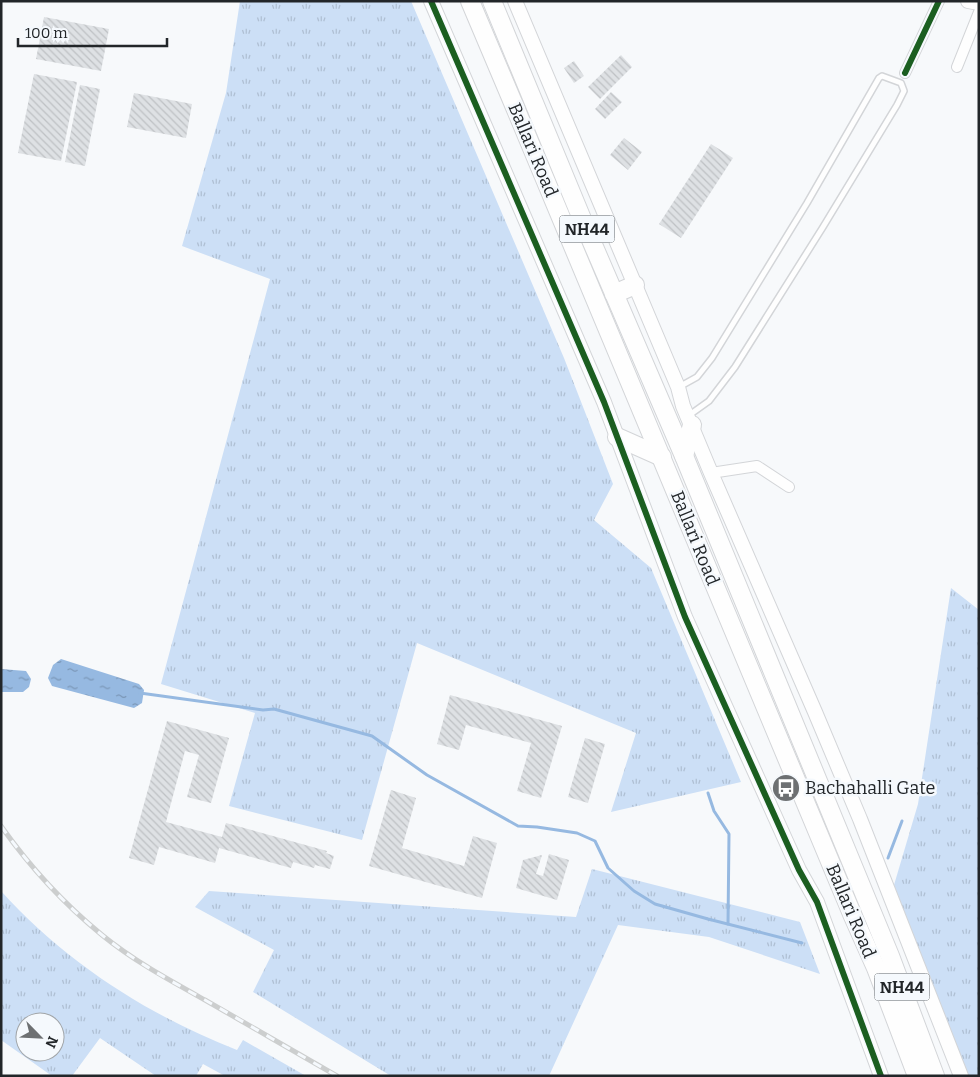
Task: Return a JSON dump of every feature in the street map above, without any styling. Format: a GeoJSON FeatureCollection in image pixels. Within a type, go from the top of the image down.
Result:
{"type":"FeatureCollection","features":[{"type":"Feature","properties":{"kind":"highway","name":"Ballari Road"},"geometry":{"type":"LineString","coordinates":[[470,1],[876,968],[918,1076]]}},
{"type":"Feature","properties":{"kind":"highway","name":"Ballari Road"},"geometry":{"type":"LineString","coordinates":[[492,1],[614,294],[684,456],[890,956],[935,1076]]}},
{"type":"Feature","properties":{"kind":"highway"},"geometry":{"type":"LineString","coordinates":[[614,294],[635,285]]}},
{"type":"Feature","properties":{"kind":"highway"},"geometry":{"type":"LineString","coordinates":[[684,456],[689,421]]}},
{"type":"Feature","properties":{"kind":"highway"},"geometry":{"type":"LineString","coordinates":[[617,437],[662,457]]}},
{"type":"Feature","properties":{"kind":"street"},"geometry":{"type":"LineString","coordinates":[[431,1],[508,177],[617,437],[685,617],[799,870],[817,902],[881,1076]]}},
{"type":"Feature","properties":{"kind":"street"},"geometry":{"type":"LineString","coordinates":[[515,1],[678,387],[689,421],[815,712],[960,1076]]}},
{"type":"Feature","properties":{"kind":"street"},"geometry":{"type":"LineString","coordinates":[[905,73],[940,1]]}},
{"type":"Feature","properties":{"kind":"street"},"geometry":{"type":"LineString","coordinates":[[968,1],[979,3]]}},
{"type":"Feature","properties":{"kind":"street"},"geometry":{"type":"LineString","coordinates":[[958,67],[979,12]]}},
{"type":"Feature","properties":{"kind":"street"},"geometry":{"type":"LineString","coordinates":[[711,473],[757,466],[789,487]]}},
{"type":"Feature","properties":{"kind":"lane"},"geometry":{"type":"LineString","coordinates":[[678,387],[697,377],[712,358],[807,203],[879,78],[887,76],[901,83],[904,91],[897,105],[823,227],[735,367],[709,401],[689,421]]}},
{"type":"Feature","properties":{"kind":"green space"},"geometry":{"type":"Polygon","coordinates":[[[240,1],[411,1],[564,358],[613,484],[594,520],[651,568],[741,782],[611,812],[636,733],[417,643],[362,840],[229,806],[255,713],[161,684],[270,279],[182,246],[226,93],[240,1]]]}},
{"type":"Feature","properties":{"kind":"green space"},"geometry":{"type":"Polygon","coordinates":[[[951,588],[979,610],[979,1076],[967,1076],[894,885],[918,804],[951,588]]]}},
{"type":"Feature","properties":{"kind":"green space"},"geometry":{"type":"Polygon","coordinates":[[[592,869],[800,922],[820,974],[709,937],[618,925],[549,1076],[391,1076],[253,992],[274,950],[195,907],[209,891],[576,917],[592,869]]]}},
{"type":"Feature","properties":{"kind":"green space"},"geometry":{"type":"Polygon","coordinates":[[[1,891],[26,917],[81,964],[140,1003],[172,1021],[237,1050],[243,1040],[306,1076],[225,1076],[203,1064],[196,1076],[156,1076],[100,1038],[72,1076],[52,1076],[32,1062],[65,1062],[65,1012],[15,1012],[15,1050],[1,1040],[1,891]]]}},
{"type":"Feature","properties":{"kind":"water"},"geometry":{"type":"Polygon","coordinates":[[[61,659],[139,684],[144,690],[142,703],[134,708],[52,686],[48,678],[53,665],[61,659]]]}},
{"type":"Feature","properties":{"kind":"water"},"geometry":{"type":"Polygon","coordinates":[[[1,669],[26,671],[31,679],[29,687],[23,692],[1,692],[1,669]]]}},
{"type":"Feature","properties":{"kind":"building"},"geometry":{"type":"Polygon","coordinates":[[[44,17],[109,29],[101,71],[36,59],[44,17]]]}},
{"type":"Feature","properties":{"kind":"building"},"geometry":{"type":"Polygon","coordinates":[[[621,55],[632,67],[600,99],[588,87],[621,55]]]}},
{"type":"Feature","properties":{"kind":"building"},"geometry":{"type":"Polygon","coordinates":[[[574,61],[584,76],[574,83],[564,68],[574,61]]]}},
{"type":"Feature","properties":{"kind":"building"},"geometry":{"type":"Polygon","coordinates":[[[34,74],[77,82],[61,161],[18,153],[34,74]]]}},
{"type":"Feature","properties":{"kind":"building"},"geometry":{"type":"Polygon","coordinates":[[[80,85],[100,89],[85,166],[65,162],[80,85]]]}},
{"type":"Feature","properties":{"kind":"building"},"geometry":{"type":"Polygon","coordinates":[[[611,92],[622,102],[605,119],[595,109],[611,92]]]}},
{"type":"Feature","properties":{"kind":"building"},"geometry":{"type":"Polygon","coordinates":[[[134,93],[192,104],[186,138],[127,127],[134,93]]]}},
{"type":"Feature","properties":{"kind":"building"},"geometry":{"type":"Polygon","coordinates":[[[624,138],[642,152],[628,170],[610,155],[624,138]]]}},
{"type":"Feature","properties":{"kind":"building"},"geometry":{"type":"Polygon","coordinates":[[[711,144],[733,158],[681,238],[659,224],[711,144]]]}},
{"type":"Feature","properties":{"kind":"building"},"geometry":{"type":"Polygon","coordinates":[[[450,695],[562,726],[541,798],[517,791],[531,743],[466,725],[459,750],[437,744],[450,695]]]}},
{"type":"Feature","properties":{"kind":"building"},"geometry":{"type":"Polygon","coordinates":[[[167,721],[229,738],[211,803],[187,797],[199,755],[185,751],[166,822],[222,837],[226,823],[327,851],[326,853],[334,856],[330,869],[315,865],[314,868],[293,862],[291,868],[219,848],[215,863],[159,847],[154,865],[129,858],[167,721]]]}},
{"type":"Feature","properties":{"kind":"building"},"geometry":{"type":"Polygon","coordinates":[[[585,738],[605,744],[588,803],[568,797],[585,738]]]}},
{"type":"Feature","properties":{"kind":"building"},"geometry":{"type":"Polygon","coordinates":[[[391,790],[416,798],[402,848],[464,866],[473,836],[497,843],[482,898],[369,866],[391,790]]]}},
{"type":"Feature","properties":{"kind":"building"},"geometry":{"type":"Polygon","coordinates":[[[549,854],[569,860],[557,900],[516,888],[523,860],[542,855],[536,874],[543,876],[549,854]]]}},
{"type":"Feature","properties":{"kind":"waterway"},"geometry":{"type":"LineString","coordinates":[[140,693],[263,710],[274,709],[372,736],[427,775],[518,826],[577,833],[595,841],[608,868],[634,891],[655,904],[802,943]]}},
{"type":"Feature","properties":{"kind":"waterway"},"geometry":{"type":"LineString","coordinates":[[708,793],[714,811],[729,834],[728,924]]}},
{"type":"Feature","properties":{"kind":"waterway"},"geometry":{"type":"LineString","coordinates":[[888,858],[902,821]]}},
{"type":"Feature","properties":{"kind":"railway"},"geometry":{"type":"LineString","coordinates":[[1,826],[48,884],[74,910],[114,944],[165,978],[337,1076]]}},
{"type":"Feature","properties":{"kind":"cycle path"},"geometry":{"type":"LineString","coordinates":[[431,1],[604,402],[685,617],[799,870],[817,902],[881,1076]]}},
{"type":"Feature","properties":{"kind":"cycle path"},"geometry":{"type":"LineString","coordinates":[[905,73],[939,1]]}},
{"type":"Feature","properties":{"kind":"place","name":"Bachahalli Gate"},"geometry":{"type":"Point","coordinates":[786,788]}}]}
